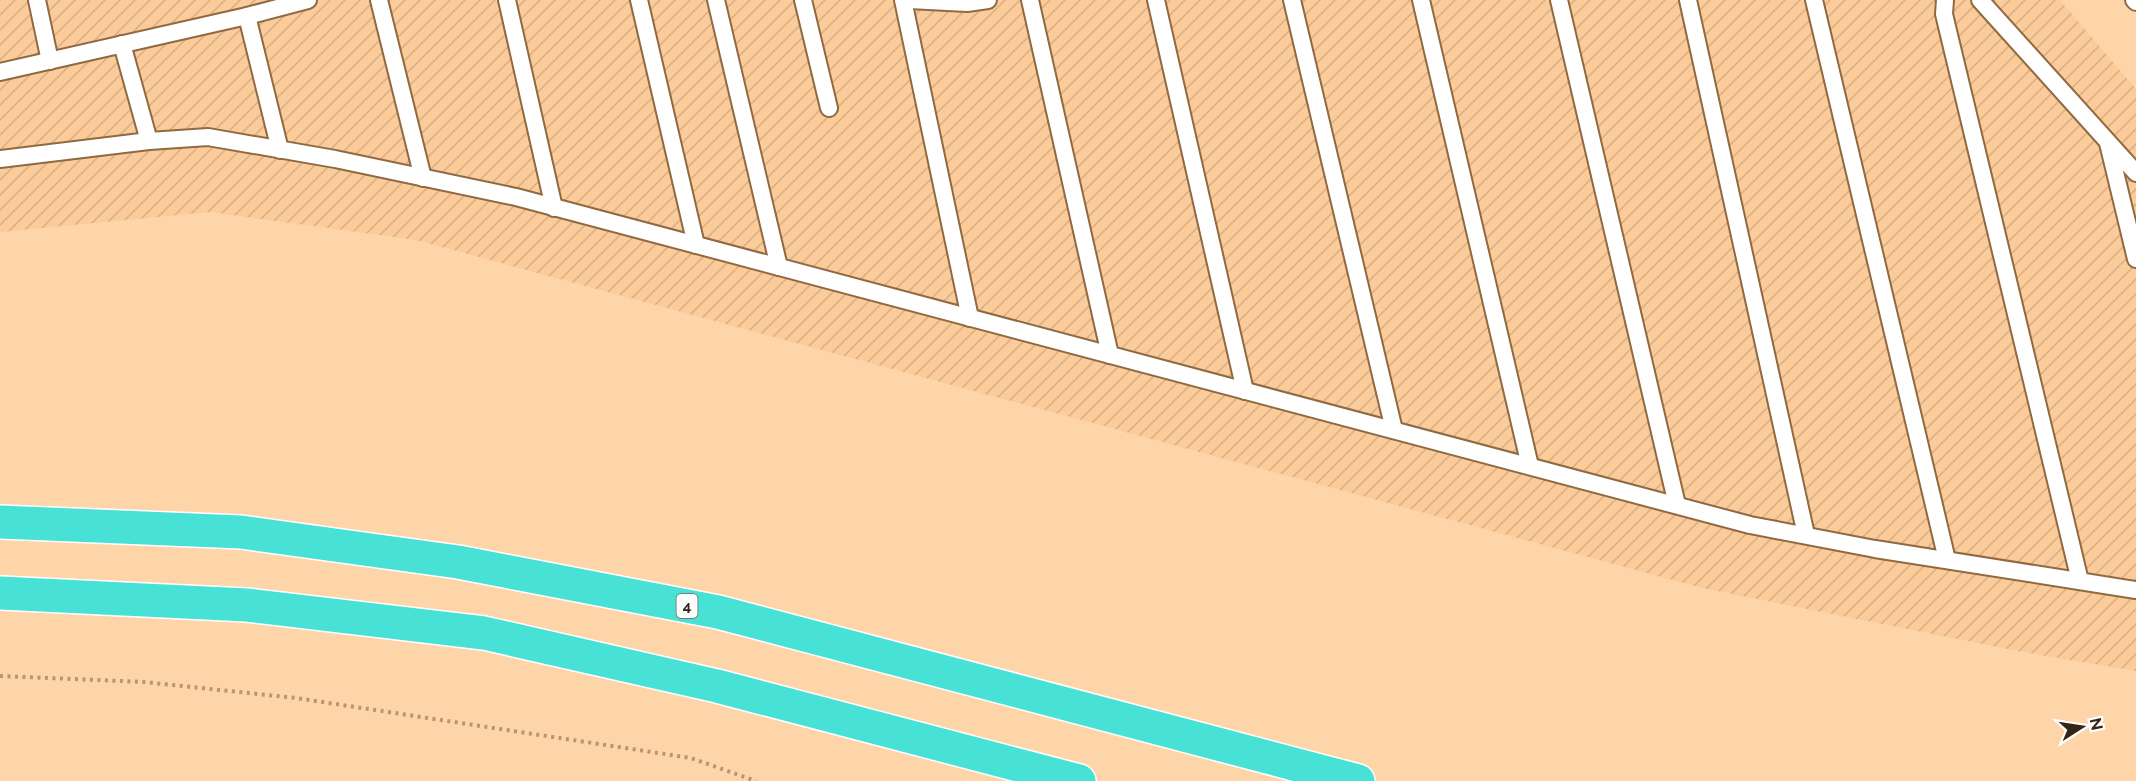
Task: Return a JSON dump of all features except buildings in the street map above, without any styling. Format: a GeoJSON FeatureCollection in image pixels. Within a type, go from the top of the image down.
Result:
{"type":"FeatureCollection","features":[{"type":"Feature","properties":{"kind":"highway","name":"4"},"geometry":{"type":"LineString","coordinates":[[0,522],[241,532],[469,564],[718,612],[1358,781]]}},
{"type":"Feature","properties":{"kind":"highway"},"geometry":{"type":"LineString","coordinates":[[0,593],[247,605],[484,633],[717,686],[1079,781]]}},
{"type":"Feature","properties":{"kind":"lane"},"geometry":{"type":"LineString","coordinates":[[37,0],[50,61]]}},
{"type":"Feature","properties":{"kind":"lane"},"geometry":{"type":"LineString","coordinates":[[0,72],[308,0]]}},
{"type":"Feature","properties":{"kind":"lane"},"geometry":{"type":"LineString","coordinates":[[379,0],[423,178]]}},
{"type":"Feature","properties":{"kind":"lane"},"geometry":{"type":"LineString","coordinates":[[507,0],[554,208]]}},
{"type":"Feature","properties":{"kind":"lane"},"geometry":{"type":"LineString","coordinates":[[639,0],[696,245]]}},
{"type":"Feature","properties":{"kind":"lane"},"geometry":{"type":"LineString","coordinates":[[716,0],[779,267]]}},
{"type":"Feature","properties":{"kind":"lane"},"geometry":{"type":"LineString","coordinates":[[803,0],[829,108]]}},
{"type":"Feature","properties":{"kind":"lane"},"geometry":{"type":"LineString","coordinates":[[903,0],[970,318]]}},
{"type":"Feature","properties":{"kind":"lane"},"geometry":{"type":"LineString","coordinates":[[909,0],[967,3],[988,0]]}},
{"type":"Feature","properties":{"kind":"lane"},"geometry":{"type":"LineString","coordinates":[[1030,0],[1110,355]]}},
{"type":"Feature","properties":{"kind":"lane"},"geometry":{"type":"LineString","coordinates":[[1156,0],[1245,391]]}},
{"type":"Feature","properties":{"kind":"lane"},"geometry":{"type":"LineString","coordinates":[[1292,0],[1394,430]]}},
{"type":"Feature","properties":{"kind":"lane"},"geometry":{"type":"LineString","coordinates":[[1421,0],[1530,466]]}},
{"type":"Feature","properties":{"kind":"lane"},"geometry":{"type":"LineString","coordinates":[[1559,0],[1677,506]]}},
{"type":"Feature","properties":{"kind":"lane"},"geometry":{"type":"LineString","coordinates":[[1688,0],[1806,535]]}},
{"type":"Feature","properties":{"kind":"lane"},"geometry":{"type":"LineString","coordinates":[[1814,0],[1947,560]]}},
{"type":"Feature","properties":{"kind":"lane"},"geometry":{"type":"LineString","coordinates":[[1946,0],[1944,14],[2080,581]]}},
{"type":"Feature","properties":{"kind":"lane"},"geometry":{"type":"LineString","coordinates":[[1980,0],[2136,172]]}},
{"type":"Feature","properties":{"kind":"lane"},"geometry":{"type":"LineString","coordinates":[[247,16],[280,150]]}},
{"type":"Feature","properties":{"kind":"lane"},"geometry":{"type":"LineString","coordinates":[[122,44],[149,141]]}},
{"type":"Feature","properties":{"kind":"lane"},"geometry":{"type":"LineString","coordinates":[[0,159],[208,136],[423,178],[516,197],[1750,525],[1947,560],[2136,590]]}},
{"type":"Feature","properties":{"kind":"lane"},"geometry":{"type":"LineString","coordinates":[[2107,141],[2136,259]]}},
{"type":"Feature","properties":{"kind":"path"},"geometry":{"type":"LineString","coordinates":[[0,676],[144,682],[296,698],[691,758],[756,781]]}},
{"type":"Feature","properties":{"kind":"shaded area"},"geometry":{"type":"Polygon","coordinates":[[[0,0],[2060,0],[2136,89],[2136,671],[2023,652],[1702,588],[416,240],[210,212],[0,232],[0,0]]]}}]}
